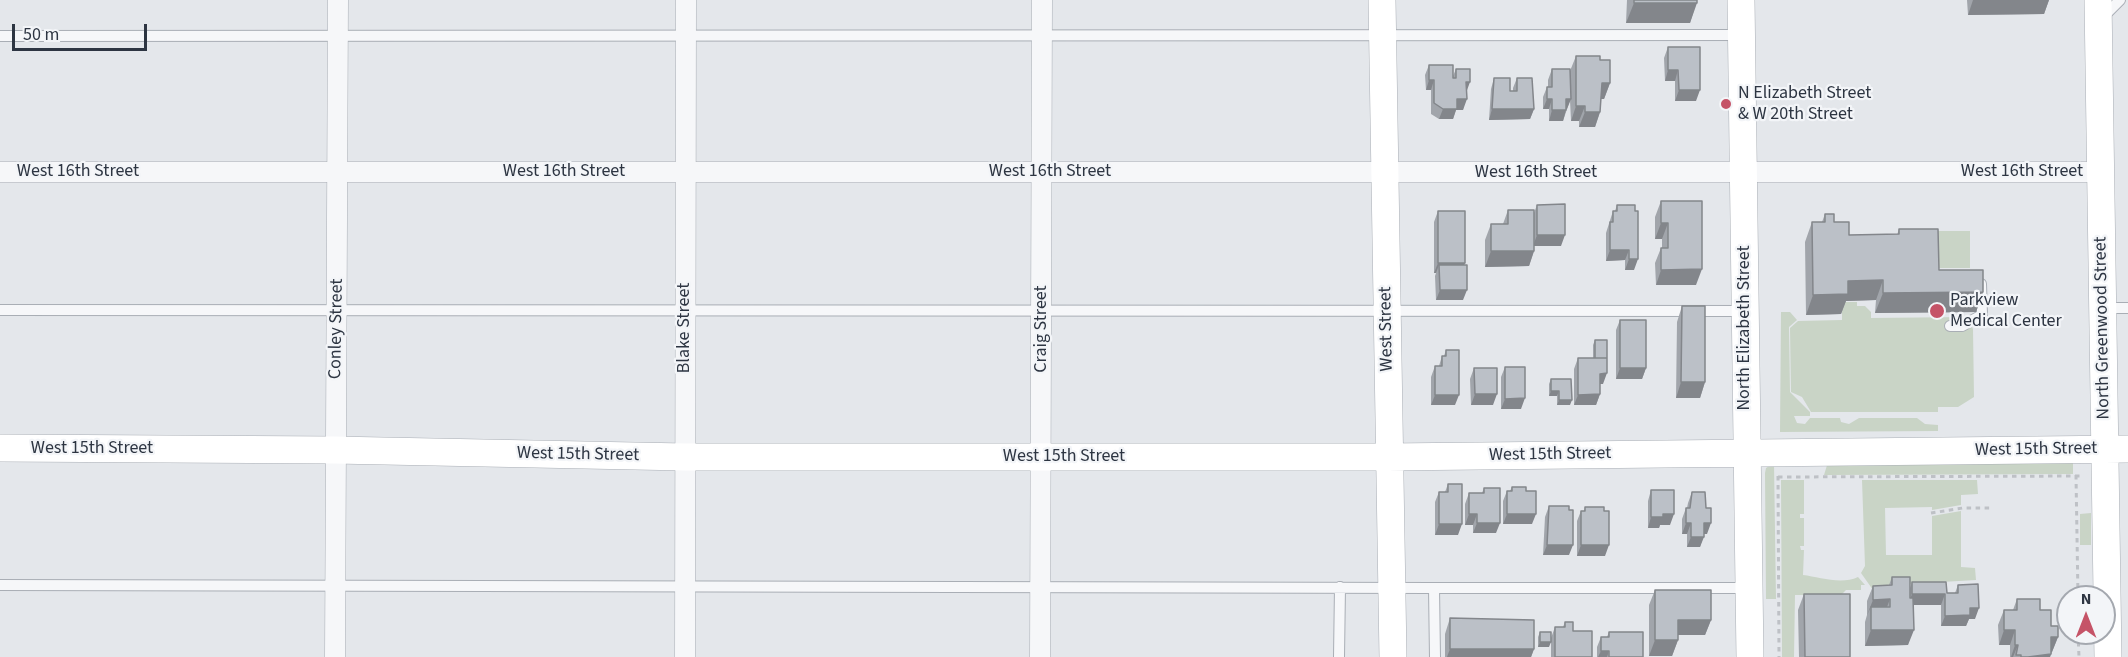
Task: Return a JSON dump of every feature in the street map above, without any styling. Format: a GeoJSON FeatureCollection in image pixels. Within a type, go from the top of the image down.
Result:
{"type":"FeatureCollection","features":[{"type":"Feature","properties":{"kind":"street","name":"Conley Street"},"geometry":{"type":"LineString","coordinates":[[335,657],[334,450],[338,311],[338,0]]}},
{"type":"Feature","properties":{"kind":"street","name":"Blake Street"},"geometry":{"type":"LineString","coordinates":[[686,0],[686,657]]}},
{"type":"Feature","properties":{"kind":"street","name":"Craig Street"},"geometry":{"type":"LineString","coordinates":[[1040,657],[1042,0]]}},
{"type":"Feature","properties":{"kind":"street","name":"West Street"},"geometry":{"type":"LineString","coordinates":[[1382,0],[1393,657]]}},
{"type":"Feature","properties":{"kind":"street","name":"North Elizabeth Street"},"geometry":{"type":"LineString","coordinates":[[1741,0],[1750,657]]}},
{"type":"Feature","properties":{"kind":"street","name":"North Greenwood Street"},"geometry":{"type":"LineString","coordinates":[[2098,11],[2100,172],[2115,308],[2116,449],[2105,476],[2108,657]]}},
{"type":"Feature","properties":{"kind":"street","name":"West 16th Street"},"geometry":{"type":"LineString","coordinates":[[0,172],[2100,172]]}},
{"type":"Feature","properties":{"kind":"street","name":"West 15th Street"},"geometry":{"type":"LineString","coordinates":[[0,448],[334,450],[685,457],[1388,457],[1746,452],[1778,465],[2076,462],[2116,449]]}},
{"type":"Feature","properties":{"kind":"lane"},"geometry":{"type":"LineString","coordinates":[[2098,11],[2120,0]]}},
{"type":"Feature","properties":{"kind":"lane"},"geometry":{"type":"LineString","coordinates":[[0,36],[338,34],[686,37],[1742,35]]}},
{"type":"Feature","properties":{"kind":"lane"},"geometry":{"type":"LineString","coordinates":[[1950,326],[1962,326],[1982,315],[1981,283]]}},
{"type":"Feature","properties":{"kind":"lane"},"geometry":{"type":"LineString","coordinates":[[0,310],[1745,311]]}},
{"type":"Feature","properties":{"kind":"lane"},"geometry":{"type":"LineString","coordinates":[[0,585],[1748,588]]}},
{"type":"Feature","properties":{"kind":"lane"},"geometry":{"type":"LineString","coordinates":[[1340,587],[1340,657]]}},
{"type":"Feature","properties":{"kind":"lane"},"geometry":{"type":"LineString","coordinates":[[1434,588],[1435,657]]}},
{"type":"Feature","properties":{"kind":"path"},"geometry":{"type":"LineString","coordinates":[[2076,462],[2078,585]]}},
{"type":"Feature","properties":{"kind":"path"},"geometry":{"type":"LineString","coordinates":[[1779,657],[1778,465],[2076,462],[2105,476]]}},
{"type":"Feature","properties":{"kind":"path"},"geometry":{"type":"LineString","coordinates":[[1930,513],[1963,508],[1991,508]]}},
{"type":"Feature","properties":{"kind":"green space"},"geometry":{"type":"Polygon","coordinates":[[[1937,231],[1970,231],[1970,268],[1937,268],[1937,231]]]}},
{"type":"Feature","properties":{"kind":"green space"},"geometry":{"type":"Polygon","coordinates":[[[1842,302],[1857,302],[1857,306],[1865,306],[1871,312],[1871,318],[1965,317],[1973,329],[1974,397],[1958,407],[1938,407],[1938,412],[1811,412],[1802,397],[1791,392],[1790,328],[1798,321],[1842,320],[1842,302]]]}},
{"type":"Feature","properties":{"kind":"green space"},"geometry":{"type":"Polygon","coordinates":[[[1781,312],[1790,312],[1797,320],[1789,327],[1790,392],[1810,412],[1810,416],[1794,416],[1797,423],[1805,424],[1810,418],[1840,418],[1841,422],[1849,424],[1859,418],[1917,418],[1925,424],[1938,425],[1938,431],[1780,432],[1781,312]]]}},
{"type":"Feature","properties":{"kind":"green space"},"geometry":{"type":"Polygon","coordinates":[[[1828,462],[2073,462],[2073,474],[1824,475],[1828,462]]]}},
{"type":"Feature","properties":{"kind":"green space"},"geometry":{"type":"Polygon","coordinates":[[[1774,463],[1776,599],[1766,599],[1765,473],[1766,468],[1774,463]]]}},
{"type":"Feature","properties":{"kind":"green space"},"geometry":{"type":"Polygon","coordinates":[[[1781,480],[1804,480],[1804,514],[1800,514],[1800,518],[1804,518],[1804,546],[1800,546],[1801,550],[1804,550],[1803,575],[1837,580],[1858,577],[1865,585],[1861,585],[1861,590],[1846,590],[1841,595],[1795,595],[1794,657],[1782,657],[1781,480]]]}},
{"type":"Feature","properties":{"kind":"green space"},"geometry":{"type":"Polygon","coordinates":[[[1862,480],[1977,480],[1978,494],[1961,495],[1961,505],[1932,510],[1932,507],[1885,508],[1886,555],[1932,555],[1932,516],[1961,511],[1961,567],[1975,568],[1976,580],[1907,584],[1873,590],[1861,573],[1865,566],[1862,480]]]}},
{"type":"Feature","properties":{"kind":"green space"},"geometry":{"type":"Polygon","coordinates":[[[2091,513],[2091,545],[2080,545],[2080,514],[2091,513]]]}},
{"type":"Feature","properties":{"kind":"building"},"geometry":{"type":"Polygon","coordinates":[[[1634,0],[1697,0],[1697,3],[1634,3],[1634,0]]]}},
{"type":"Feature","properties":{"kind":"building"},"geometry":{"type":"Polygon","coordinates":[[[1668,47],[1700,47],[1700,90],[1679,90],[1678,70],[1668,70],[1668,47]]]}},
{"type":"Feature","properties":{"kind":"building"},"geometry":{"type":"Polygon","coordinates":[[[1576,56],[1600,56],[1600,60],[1610,60],[1610,83],[1602,83],[1600,112],[1585,112],[1585,106],[1576,106],[1576,56]]]}},
{"type":"Feature","properties":{"kind":"building"},"geometry":{"type":"Polygon","coordinates":[[[1429,65],[1453,65],[1453,78],[1456,78],[1456,69],[1470,69],[1470,82],[1466,82],[1467,99],[1457,99],[1457,109],[1443,109],[1434,103],[1434,80],[1429,80],[1429,65]]]}},
{"type":"Feature","properties":{"kind":"building"},"geometry":{"type":"Polygon","coordinates":[[[1552,69],[1570,69],[1571,99],[1566,99],[1566,110],[1552,110],[1552,99],[1547,99],[1547,87],[1552,87],[1552,69]]]}},
{"type":"Feature","properties":{"kind":"building"},"geometry":{"type":"Polygon","coordinates":[[[1494,78],[1510,78],[1510,91],[1517,91],[1517,78],[1532,78],[1534,109],[1492,109],[1494,78]]]}},
{"type":"Feature","properties":{"kind":"building"},"geometry":{"type":"Polygon","coordinates":[[[1661,201],[1702,201],[1702,269],[1661,270],[1661,248],[1668,248],[1668,223],[1661,223],[1661,201]]]}},
{"type":"Feature","properties":{"kind":"building"},"geometry":{"type":"Polygon","coordinates":[[[1565,204],[1565,235],[1537,235],[1537,205],[1565,204]]]}},
{"type":"Feature","properties":{"kind":"building"},"geometry":{"type":"Polygon","coordinates":[[[1617,205],[1635,205],[1635,211],[1638,211],[1638,259],[1629,259],[1629,250],[1610,250],[1610,222],[1613,222],[1613,211],[1617,211],[1617,205]]]}},
{"type":"Feature","properties":{"kind":"building"},"geometry":{"type":"Polygon","coordinates":[[[1508,210],[1534,210],[1534,251],[1491,251],[1491,224],[1508,224],[1508,210]]]}},
{"type":"Feature","properties":{"kind":"building"},"geometry":{"type":"Polygon","coordinates":[[[1438,211],[1465,211],[1465,263],[1438,263],[1438,211]]]}},
{"type":"Feature","properties":{"kind":"building"},"geometry":{"type":"Polygon","coordinates":[[[1825,214],[1834,214],[1834,222],[1849,222],[1849,235],[1899,234],[1899,229],[1938,229],[1939,270],[1983,270],[1983,292],[1883,293],[1883,280],[1848,281],[1848,294],[1813,295],[1812,222],[1825,222],[1825,214]]]}},
{"type":"Feature","properties":{"kind":"building"},"geometry":{"type":"Polygon","coordinates":[[[1439,265],[1467,265],[1467,290],[1440,290],[1439,265]]]}},
{"type":"Feature","properties":{"kind":"building"},"geometry":{"type":"Polygon","coordinates":[[[1682,306],[1705,306],[1705,382],[1681,382],[1682,306]]]}},
{"type":"Feature","properties":{"kind":"building"},"geometry":{"type":"Polygon","coordinates":[[[1620,320],[1646,320],[1646,368],[1620,368],[1620,320]]]}},
{"type":"Feature","properties":{"kind":"building"},"geometry":{"type":"Polygon","coordinates":[[[1595,340],[1607,340],[1607,358],[1595,358],[1595,340]]]}},
{"type":"Feature","properties":{"kind":"building"},"geometry":{"type":"Polygon","coordinates":[[[1446,350],[1459,350],[1459,395],[1435,395],[1435,366],[1442,366],[1442,356],[1446,356],[1446,350]]]}},
{"type":"Feature","properties":{"kind":"building"},"geometry":{"type":"Polygon","coordinates":[[[1578,358],[1607,358],[1607,373],[1600,374],[1600,394],[1578,395],[1578,358]]]}},
{"type":"Feature","properties":{"kind":"building"},"geometry":{"type":"Polygon","coordinates":[[[1505,367],[1525,367],[1525,398],[1505,399],[1505,367]]]}},
{"type":"Feature","properties":{"kind":"building"},"geometry":{"type":"Polygon","coordinates":[[[1474,368],[1497,368],[1497,394],[1475,394],[1474,368]]]}},
{"type":"Feature","properties":{"kind":"building"},"geometry":{"type":"Polygon","coordinates":[[[1551,379],[1571,379],[1572,400],[1559,400],[1559,391],[1551,391],[1551,379]]]}},
{"type":"Feature","properties":{"kind":"building"},"geometry":{"type":"Polygon","coordinates":[[[1448,484],[1462,484],[1462,524],[1439,524],[1439,492],[1448,492],[1448,484]]]}},
{"type":"Feature","properties":{"kind":"building"},"geometry":{"type":"Polygon","coordinates":[[[1512,487],[1526,487],[1526,491],[1536,491],[1536,514],[1507,514],[1507,491],[1512,491],[1512,487]]]}},
{"type":"Feature","properties":{"kind":"building"},"geometry":{"type":"Polygon","coordinates":[[[1484,488],[1500,488],[1500,523],[1477,523],[1477,514],[1469,514],[1469,493],[1484,493],[1484,488]]]}},
{"type":"Feature","properties":{"kind":"building"},"geometry":{"type":"Polygon","coordinates":[[[1651,490],[1674,490],[1674,514],[1651,517],[1651,490]]]}},
{"type":"Feature","properties":{"kind":"building"},"geometry":{"type":"Polygon","coordinates":[[[1692,492],[1705,492],[1706,508],[1711,508],[1711,523],[1704,523],[1704,537],[1691,537],[1691,523],[1686,523],[1686,508],[1690,508],[1692,492]]]}},
{"type":"Feature","properties":{"kind":"building"},"geometry":{"type":"Polygon","coordinates":[[[1549,506],[1569,506],[1569,510],[1573,510],[1573,545],[1547,545],[1549,506]]]}},
{"type":"Feature","properties":{"kind":"building"},"geometry":{"type":"Polygon","coordinates":[[[1585,507],[1604,507],[1604,511],[1609,511],[1609,545],[1581,545],[1581,511],[1585,511],[1585,507]]]}},
{"type":"Feature","properties":{"kind":"building"},"geometry":{"type":"Polygon","coordinates":[[[1892,577],[1910,577],[1914,630],[1871,630],[1871,607],[1890,607],[1890,599],[1873,600],[1873,586],[1892,585],[1892,577]]]}},
{"type":"Feature","properties":{"kind":"building"},"geometry":{"type":"Polygon","coordinates":[[[1912,582],[1946,582],[1947,593],[1958,593],[1958,585],[1978,584],[1979,608],[1970,608],[1970,615],[1945,616],[1945,594],[1912,594],[1912,582]]]}},
{"type":"Feature","properties":{"kind":"building"},"geometry":{"type":"Polygon","coordinates":[[[1655,590],[1711,590],[1711,620],[1678,620],[1678,640],[1655,640],[1655,590]]]}},
{"type":"Feature","properties":{"kind":"building"},"geometry":{"type":"Polygon","coordinates":[[[1804,594],[1850,594],[1850,657],[1805,657],[1804,594]]]}},
{"type":"Feature","properties":{"kind":"building"},"geometry":{"type":"Polygon","coordinates":[[[2017,599],[2040,599],[2040,610],[2051,610],[2051,626],[2056,626],[2056,637],[2051,637],[2051,654],[2028,657],[2016,655],[2018,645],[2015,645],[2015,630],[2004,630],[2004,610],[2017,610],[2017,599]]]}},
{"type":"Feature","properties":{"kind":"building"},"geometry":{"type":"Polygon","coordinates":[[[1450,618],[1534,620],[1534,649],[1450,649],[1450,618]]]}},
{"type":"Feature","properties":{"kind":"building"},"geometry":{"type":"Polygon","coordinates":[[[1565,622],[1573,622],[1573,631],[1592,631],[1592,657],[1555,657],[1555,627],[1565,627],[1565,622]]]}},
{"type":"Feature","properties":{"kind":"building"},"geometry":{"type":"Polygon","coordinates":[[[1540,632],[1551,632],[1551,642],[1540,642],[1540,632]]]}},
{"type":"Feature","properties":{"kind":"building"},"geometry":{"type":"Polygon","coordinates":[[[1609,632],[1643,632],[1643,657],[1609,657],[1609,651],[1601,651],[1601,637],[1609,637],[1609,632]]]}},
{"type":"Feature","properties":{"kind":"place","name":"N Elizabeth Street & W 20th Street"},"geometry":{"type":"Point","coordinates":[1726,104]}},
{"type":"Feature","properties":{"kind":"place","name":"Parkview Medical Center"},"geometry":{"type":"Point","coordinates":[1937,311]}}]}
